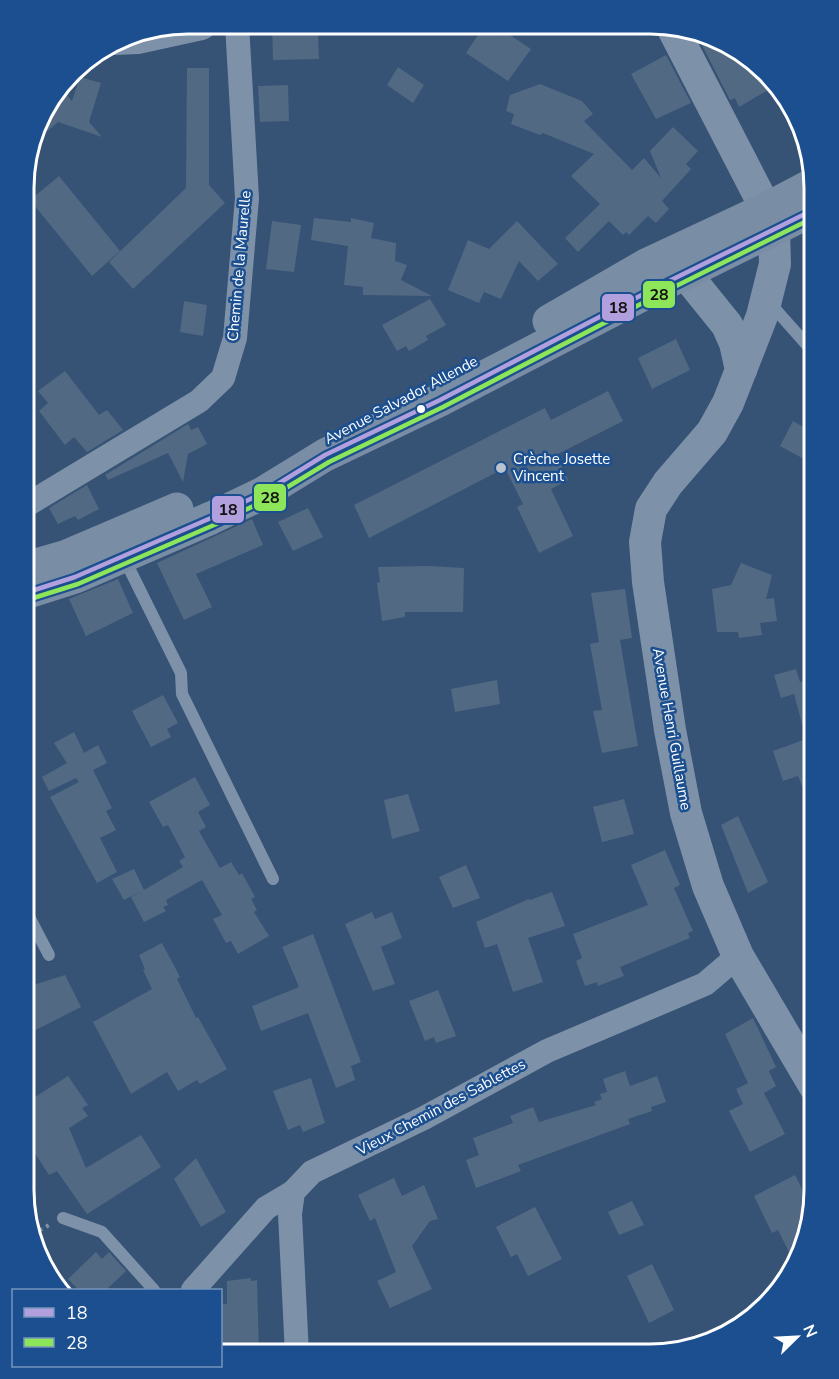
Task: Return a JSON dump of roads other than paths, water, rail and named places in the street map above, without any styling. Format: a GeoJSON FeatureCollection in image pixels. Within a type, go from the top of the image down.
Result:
{"type":"FeatureCollection","features":[{"type":"Feature","properties":{"kind":"main road"},"geometry":{"type":"LineString","coordinates":[[770,220],[804,192]]}},
{"type":"Feature","properties":{"kind":"main road"},"geometry":{"type":"LineString","coordinates":[[770,220],[804,212]]}},
{"type":"Feature","properties":{"kind":"main road","name":"Avenue Salvador Allende"},"geometry":{"type":"LineString","coordinates":[[34,565],[67,556],[119,546],[263,493],[325,455],[440,400],[686,273],[770,220]]}},
{"type":"Feature","properties":{"kind":"main road","name":"Avenue Salvador Allende"},"geometry":{"type":"LineString","coordinates":[[34,590],[75,577],[119,546],[198,501],[317,444],[527,334],[646,265],[770,220]]}},
{"type":"Feature","properties":{"kind":"street","name":"Chemin de la Maurelle"},"geometry":{"type":"LineString","coordinates":[[34,501],[199,401],[223,378],[235,338],[247,198],[238,34]]}},
{"type":"Feature","properties":{"kind":"street"},"geometry":{"type":"LineString","coordinates":[[685,39],[770,220]]}},
{"type":"Feature","properties":{"kind":"street","name":"Avenue Henri Guillaume"},"geometry":{"type":"LineString","coordinates":[[770,220],[775,264],[767,299],[741,370],[728,403],[712,432],[668,483],[651,509],[645,542],[648,582],[670,730],[686,813],[708,886],[738,956],[804,1068]]}},
{"type":"Feature","properties":{"kind":"street"},"geometry":{"type":"LineString","coordinates":[[686,273],[727,325],[735,343],[741,370]]}},
{"type":"Feature","properties":{"kind":"street"},"geometry":{"type":"LineString","coordinates":[[715,309],[747,310],[767,299]]}},
{"type":"Feature","properties":{"kind":"street","name":"Vieux Chemin des Sablettes"},"geometry":{"type":"LineString","coordinates":[[194,1289],[266,1208],[293,1192],[312,1173],[424,1118],[547,1051],[705,984],[738,956]]}},
{"type":"Feature","properties":{"kind":"street"},"geometry":{"type":"LineString","coordinates":[[293,1192],[290,1214],[297,1345]]}},
{"type":"Feature","properties":{"kind":"lane"},"geometry":{"type":"LineString","coordinates":[[767,299],[804,341]]}},
{"type":"Feature","properties":{"kind":"lane"},"geometry":{"type":"LineString","coordinates":[[119,546],[181,673],[182,694],[273,879]]}},
{"type":"Feature","properties":{"kind":"lane"},"geometry":{"type":"LineString","coordinates":[[34,925],[50,955]]}},
{"type":"Feature","properties":{"kind":"lane"},"geometry":{"type":"LineString","coordinates":[[63,1218],[102,1232],[153,1289]]}},
{"type":"Feature","properties":{"kind":"place","name":"Crèche Josette Vincent"},"geometry":{"type":"Point","coordinates":[501,468]}}]}
